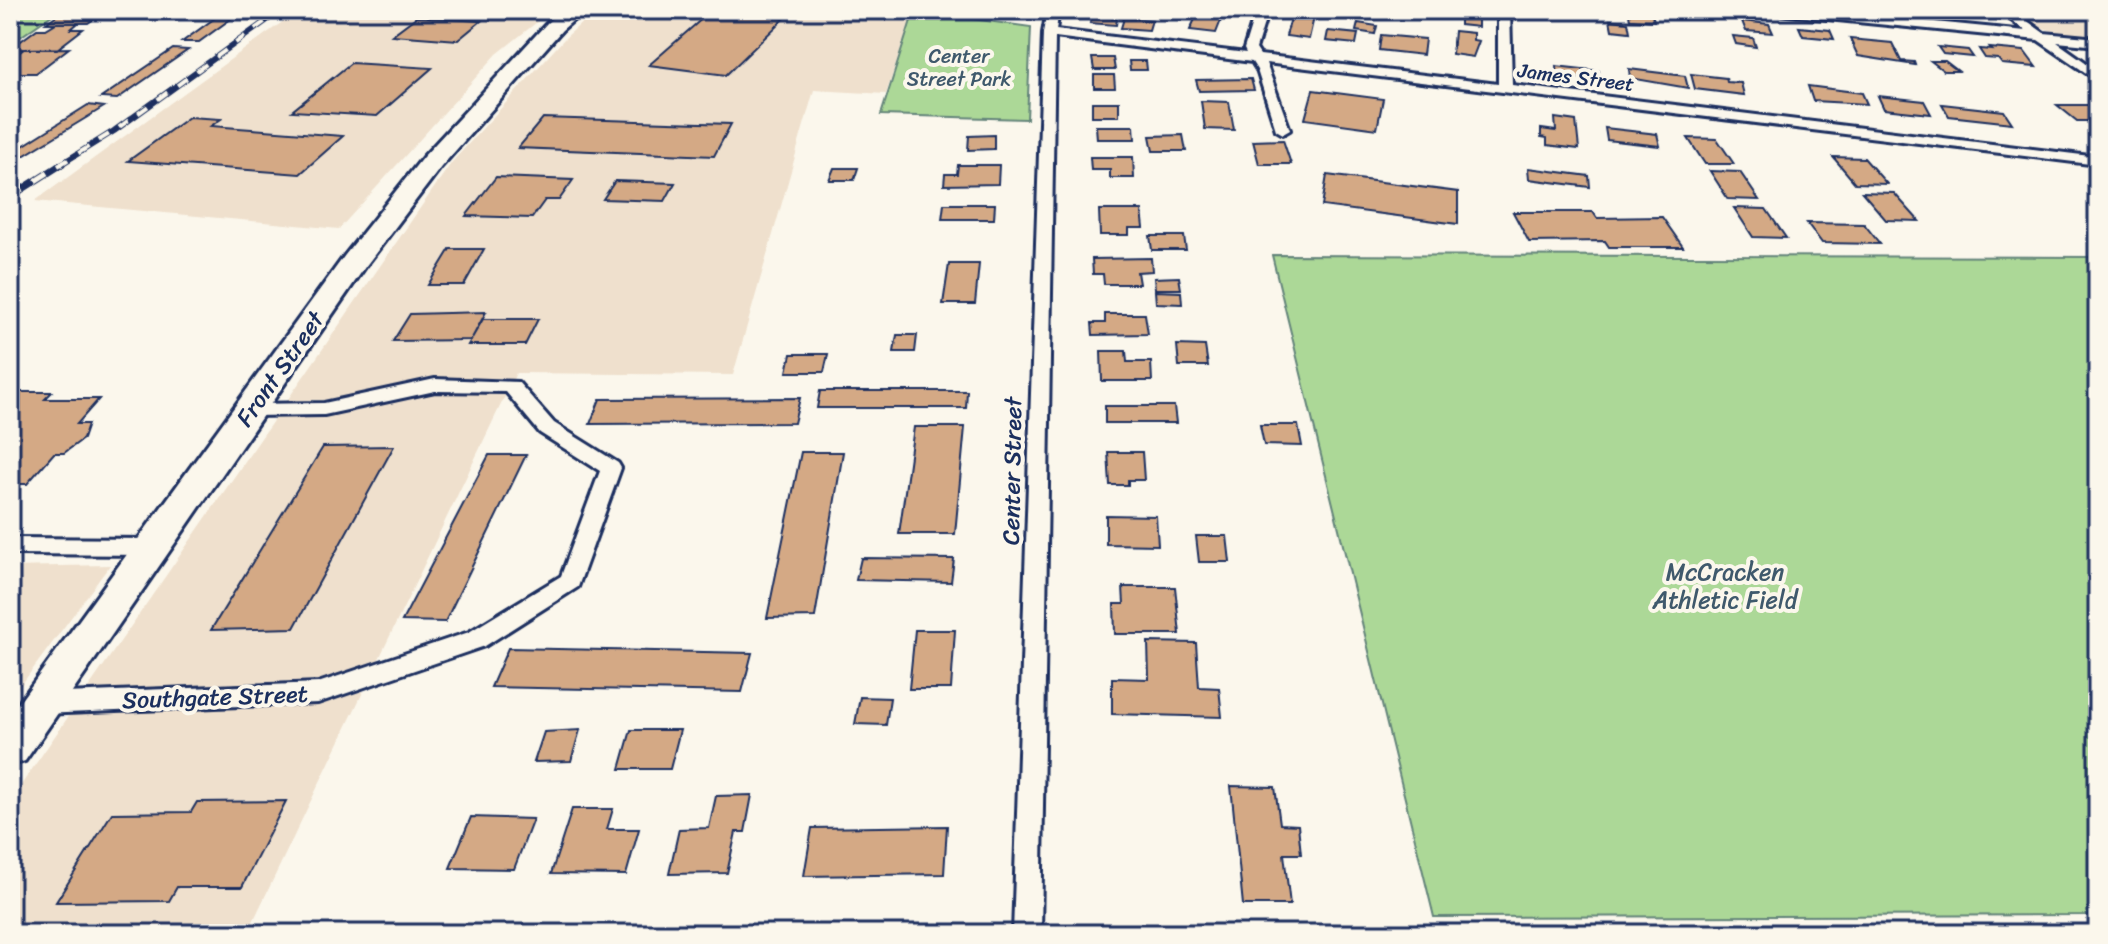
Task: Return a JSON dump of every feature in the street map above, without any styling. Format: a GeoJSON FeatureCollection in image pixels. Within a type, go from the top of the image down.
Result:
{"type":"FeatureCollection","features":[{"type":"Feature","properties":{"kind":"main road","name":"Front Street"},"geometry":{"type":"LineString","coordinates":[[10,748],[355,261],[432,162],[555,26],[575,10]]}},
{"type":"Feature","properties":{"kind":"street","name":"Center Street"},"geometry":{"type":"LineString","coordinates":[[1027,934],[1049,33],[1053,10]]}},
{"type":"Feature","properties":{"kind":"street"},"geometry":{"type":"LineString","coordinates":[[1262,10],[1250,49],[1264,70],[1283,130]]}},
{"type":"Feature","properties":{"kind":"street"},"geometry":{"type":"LineString","coordinates":[[1504,10],[1505,89]]}},
{"type":"Feature","properties":{"kind":"street"},"geometry":{"type":"LineString","coordinates":[[1777,10],[2098,42]]}},
{"type":"Feature","properties":{"kind":"street"},"geometry":{"type":"LineString","coordinates":[[2004,10],[2098,77]]}},
{"type":"Feature","properties":{"kind":"street","name":"James Street"},"geometry":{"type":"LineString","coordinates":[[1049,33],[2098,161]]}},
{"type":"Feature","properties":{"kind":"street","name":"Southgate Street"},"geometry":{"type":"LineString","coordinates":[[41,704],[318,693],[477,639],[570,581],[611,468],[547,428],[511,386],[435,385],[324,409],[251,410]]}},
{"type":"Feature","properties":{"kind":"street"},"geometry":{"type":"LineString","coordinates":[[10,546],[152,547]]}},
{"type":"Feature","properties":{"kind":"shaded area"},"geometry":{"type":"Polygon","coordinates":[[[299,10],[552,10],[497,54],[339,229],[35,201],[299,10]]]}},
{"type":"Feature","properties":{"kind":"shaded area"},"geometry":{"type":"Polygon","coordinates":[[[596,10],[914,10],[886,94],[814,90],[733,375],[516,373],[247,934],[10,934],[10,801],[452,162],[565,38],[596,10]]]}},
{"type":"Feature","properties":{"kind":"shaded area"},"geometry":{"type":"Polygon","coordinates":[[[2014,10],[2098,10],[2098,36],[2055,32],[2037,26],[2014,10]]]}},
{"type":"Feature","properties":{"kind":"shaded area"},"geometry":{"type":"Polygon","coordinates":[[[110,565],[10,700],[10,567],[110,565]]]}},
{"type":"Feature","properties":{"kind":"green space"},"geometry":{"type":"Polygon","coordinates":[[[10,10],[59,10],[10,44],[10,10]]]}},
{"type":"Feature","properties":{"kind":"green space","name":"Center Street Park"},"geometry":{"type":"Polygon","coordinates":[[[914,11],[1031,27],[1027,119],[881,115],[914,11]]]}},
{"type":"Feature","properties":{"kind":"green space","name":"McCracken Athletic Field"},"geometry":{"type":"Polygon","coordinates":[[[1272,255],[2098,257],[2098,915],[1434,917],[1272,255]]]}},
{"type":"Feature","properties":{"kind":"building"},"geometry":{"type":"Polygon","coordinates":[[[64,10],[107,10],[88,23],[46,23],[64,10]]]}},
{"type":"Feature","properties":{"kind":"building"},"geometry":{"type":"Polygon","coordinates":[[[226,10],[243,10],[199,42],[182,42],[226,10]]]}},
{"type":"Feature","properties":{"kind":"building"},"geometry":{"type":"Polygon","coordinates":[[[712,10],[785,18],[726,75],[649,65],[712,10]]]}},
{"type":"Feature","properties":{"kind":"building"},"geometry":{"type":"Polygon","coordinates":[[[1093,10],[1114,11],[1112,19],[1117,19],[1116,25],[1090,23],[1093,10]]]}},
{"type":"Feature","properties":{"kind":"building"},"geometry":{"type":"Polygon","coordinates":[[[1199,10],[1225,10],[1216,33],[1190,30],[1199,10]]]}},
{"type":"Feature","properties":{"kind":"building"},"geometry":{"type":"Polygon","coordinates":[[[1628,10],[1651,11],[1654,21],[1630,19],[1628,10]]]}},
{"type":"Feature","properties":{"kind":"building"},"geometry":{"type":"Polygon","coordinates":[[[1293,11],[1315,13],[1309,39],[1286,36],[1293,11]]]}},
{"type":"Feature","properties":{"kind":"building"},"geometry":{"type":"Polygon","coordinates":[[[416,17],[481,21],[458,40],[392,35],[416,17]]]}},
{"type":"Feature","properties":{"kind":"building"},"geometry":{"type":"Polygon","coordinates":[[[1460,17],[1478,19],[1478,27],[1460,25],[1460,17]]]}},
{"type":"Feature","properties":{"kind":"building"},"geometry":{"type":"Polygon","coordinates":[[[1124,18],[1152,20],[1149,30],[1121,28],[1124,18]]]}},
{"type":"Feature","properties":{"kind":"building"},"geometry":{"type":"Polygon","coordinates":[[[1610,20],[1628,22],[1630,32],[1612,30],[1610,20]]]}},
{"type":"Feature","properties":{"kind":"building"},"geometry":{"type":"Polygon","coordinates":[[[1742,21],[1769,24],[1773,33],[1746,31],[1742,21]]]}},
{"type":"Feature","properties":{"kind":"building"},"geometry":{"type":"Polygon","coordinates":[[[56,23],[78,23],[71,29],[83,29],[57,49],[10,49],[37,29],[46,29],[56,23]]]}},
{"type":"Feature","properties":{"kind":"building"},"geometry":{"type":"Polygon","coordinates":[[[1358,23],[1377,26],[1375,34],[1356,31],[1358,23]]]}},
{"type":"Feature","properties":{"kind":"building"},"geometry":{"type":"Polygon","coordinates":[[[1799,27],[1830,30],[1834,39],[1803,36],[1799,27]]]}},
{"type":"Feature","properties":{"kind":"building"},"geometry":{"type":"Polygon","coordinates":[[[1328,31],[1358,34],[1356,44],[1326,41],[1328,31]]]}},
{"type":"Feature","properties":{"kind":"building"},"geometry":{"type":"Polygon","coordinates":[[[1454,31],[1473,33],[1473,40],[1479,41],[1473,57],[1452,54],[1454,31]]]}},
{"type":"Feature","properties":{"kind":"building"},"geometry":{"type":"Polygon","coordinates":[[[1381,35],[1425,39],[1423,55],[1379,50],[1381,35]]]}},
{"type":"Feature","properties":{"kind":"building"},"geometry":{"type":"Polygon","coordinates":[[[1733,36],[1753,38],[1756,47],[1736,44],[1733,36]]]}},
{"type":"Feature","properties":{"kind":"building"},"geometry":{"type":"Polygon","coordinates":[[[1850,39],[1892,43],[1901,61],[1914,62],[1915,65],[1858,56],[1850,39]]]}},
{"type":"Feature","properties":{"kind":"building"},"geometry":{"type":"Polygon","coordinates":[[[1938,47],[1968,50],[1973,57],[1943,54],[1938,47]]]}},
{"type":"Feature","properties":{"kind":"building"},"geometry":{"type":"Polygon","coordinates":[[[69,48],[36,73],[10,73],[10,59],[24,49],[69,48]]]}},
{"type":"Feature","properties":{"kind":"building"},"geometry":{"type":"Polygon","coordinates":[[[1990,48],[2024,51],[2036,67],[2002,64],[1998,59],[1985,58],[1979,49],[1992,50],[1990,48]]]}},
{"type":"Feature","properties":{"kind":"building"},"geometry":{"type":"Polygon","coordinates":[[[173,49],[188,50],[117,99],[101,98],[173,49]]]}},
{"type":"Feature","properties":{"kind":"building"},"geometry":{"type":"Polygon","coordinates":[[[1092,58],[1113,58],[1115,70],[1094,70],[1092,58]]]}},
{"type":"Feature","properties":{"kind":"building"},"geometry":{"type":"Polygon","coordinates":[[[1129,61],[1146,61],[1147,70],[1130,70],[1129,61]]]}},
{"type":"Feature","properties":{"kind":"building"},"geometry":{"type":"Polygon","coordinates":[[[1931,61],[1945,61],[1958,71],[1944,71],[1931,61]]]}},
{"type":"Feature","properties":{"kind":"building"},"geometry":{"type":"Polygon","coordinates":[[[351,63],[432,68],[377,116],[292,111],[351,63]]]}},
{"type":"Feature","properties":{"kind":"building"},"geometry":{"type":"Polygon","coordinates":[[[1556,66],[1599,71],[1600,81],[1557,76],[1556,66]]]}},
{"type":"Feature","properties":{"kind":"building"},"geometry":{"type":"Polygon","coordinates":[[[1629,69],[1685,76],[1688,88],[1630,78],[1629,69]]]}},
{"type":"Feature","properties":{"kind":"building"},"geometry":{"type":"Polygon","coordinates":[[[1691,74],[1741,83],[1744,95],[1695,89],[1691,74]]]}},
{"type":"Feature","properties":{"kind":"building"},"geometry":{"type":"Polygon","coordinates":[[[1094,75],[1114,75],[1115,88],[1094,88],[1094,75]]]}},
{"type":"Feature","properties":{"kind":"building"},"geometry":{"type":"Polygon","coordinates":[[[1251,79],[1254,90],[1199,91],[1196,80],[1251,79]]]}},
{"type":"Feature","properties":{"kind":"building"},"geometry":{"type":"Polygon","coordinates":[[[1808,86],[1862,93],[1867,104],[1813,101],[1808,86]]]}},
{"type":"Feature","properties":{"kind":"building"},"geometry":{"type":"Polygon","coordinates":[[[1313,90],[1383,99],[1377,129],[1305,119],[1313,90]]]}},
{"type":"Feature","properties":{"kind":"building"},"geometry":{"type":"Polygon","coordinates":[[[1878,96],[1924,101],[1931,114],[1884,109],[1878,96]]]}},
{"type":"Feature","properties":{"kind":"building"},"geometry":{"type":"Polygon","coordinates":[[[1201,101],[1229,102],[1234,130],[1205,129],[1201,101]]]}},
{"type":"Feature","properties":{"kind":"building"},"geometry":{"type":"Polygon","coordinates":[[[1092,102],[1119,102],[1119,116],[1092,116],[1092,102]]]}},
{"type":"Feature","properties":{"kind":"building"},"geometry":{"type":"Polygon","coordinates":[[[1942,104],[2004,111],[2012,123],[1949,116],[1942,104]]]}},
{"type":"Feature","properties":{"kind":"building"},"geometry":{"type":"Polygon","coordinates":[[[88,105],[104,107],[10,164],[10,154],[88,105]]]}},
{"type":"Feature","properties":{"kind":"building"},"geometry":{"type":"Polygon","coordinates":[[[2057,105],[2096,105],[2098,121],[2077,121],[2057,105]]]}},
{"type":"Feature","properties":{"kind":"building"},"geometry":{"type":"Polygon","coordinates":[[[189,117],[221,119],[211,126],[343,136],[300,174],[128,161],[189,117]]]}},
{"type":"Feature","properties":{"kind":"building"},"geometry":{"type":"Polygon","coordinates":[[[543,118],[731,124],[714,156],[518,148],[543,118]]]}},
{"type":"Feature","properties":{"kind":"building"},"geometry":{"type":"Polygon","coordinates":[[[1555,118],[1576,121],[1579,149],[1547,145],[1547,138],[1541,137],[1541,129],[1556,131],[1555,118]]]}},
{"type":"Feature","properties":{"kind":"building"},"geometry":{"type":"Polygon","coordinates":[[[1096,126],[1134,126],[1135,139],[1097,139],[1096,126]]]}},
{"type":"Feature","properties":{"kind":"building"},"geometry":{"type":"Polygon","coordinates":[[[1605,128],[1657,134],[1660,146],[1607,140],[1605,128]]]}},
{"type":"Feature","properties":{"kind":"building"},"geometry":{"type":"Polygon","coordinates":[[[994,135],[994,149],[968,150],[969,136],[994,135]]]}},
{"type":"Feature","properties":{"kind":"building"},"geometry":{"type":"Polygon","coordinates":[[[1183,135],[1186,151],[1153,151],[1150,136],[1183,135]]]}},
{"type":"Feature","properties":{"kind":"building"},"geometry":{"type":"Polygon","coordinates":[[[1688,138],[1717,139],[1734,164],[1705,164],[1688,138]]]}},
{"type":"Feature","properties":{"kind":"building"},"geometry":{"type":"Polygon","coordinates":[[[1283,140],[1291,164],[1259,164],[1253,141],[1283,140]]]}},
{"type":"Feature","properties":{"kind":"building"},"geometry":{"type":"Polygon","coordinates":[[[1090,157],[1133,157],[1134,178],[1110,178],[1110,170],[1091,170],[1090,157]]]}},
{"type":"Feature","properties":{"kind":"building"},"geometry":{"type":"Polygon","coordinates":[[[1833,157],[1864,158],[1887,184],[1855,183],[1833,157]]]}},
{"type":"Feature","properties":{"kind":"building"},"geometry":{"type":"Polygon","coordinates":[[[958,165],[999,165],[998,184],[944,185],[945,174],[957,174],[958,165]]]}},
{"type":"Feature","properties":{"kind":"building"},"geometry":{"type":"Polygon","coordinates":[[[834,168],[858,168],[854,180],[829,180],[834,168]]]}},
{"type":"Feature","properties":{"kind":"building"},"geometry":{"type":"Polygon","coordinates":[[[1528,168],[1589,176],[1590,187],[1529,179],[1528,168]]]}},
{"type":"Feature","properties":{"kind":"building"},"geometry":{"type":"Polygon","coordinates":[[[1710,171],[1740,172],[1759,200],[1728,199],[1710,171]]]}},
{"type":"Feature","properties":{"kind":"building"},"geometry":{"type":"Polygon","coordinates":[[[1327,175],[1458,192],[1458,224],[1322,206],[1327,175]]]}},
{"type":"Feature","properties":{"kind":"building"},"geometry":{"type":"Polygon","coordinates":[[[496,177],[573,180],[559,200],[545,200],[532,218],[466,216],[496,177]]]}},
{"type":"Feature","properties":{"kind":"building"},"geometry":{"type":"Polygon","coordinates":[[[615,181],[675,183],[665,201],[603,199],[615,181]]]}},
{"type":"Feature","properties":{"kind":"building"},"geometry":{"type":"Polygon","coordinates":[[[1862,192],[1894,193],[1919,221],[1886,220],[1862,192]]]}},
{"type":"Feature","properties":{"kind":"building"},"geometry":{"type":"Polygon","coordinates":[[[944,204],[995,204],[994,219],[942,219],[944,204]]]}},
{"type":"Feature","properties":{"kind":"building"},"geometry":{"type":"Polygon","coordinates":[[[1734,208],[1766,209],[1786,238],[1753,237],[1734,208]]]}},
{"type":"Feature","properties":{"kind":"building"},"geometry":{"type":"Polygon","coordinates":[[[1099,210],[1142,210],[1144,228],[1129,228],[1129,235],[1100,235],[1099,210]]]}},
{"type":"Feature","properties":{"kind":"building"},"geometry":{"type":"Polygon","coordinates":[[[1513,212],[1593,212],[1597,218],[1662,217],[1683,247],[1609,247],[1605,241],[1529,242],[1513,212]]]}},
{"type":"Feature","properties":{"kind":"building"},"geometry":{"type":"Polygon","coordinates":[[[1807,223],[1864,224],[1880,244],[1822,243],[1807,223]]]}},
{"type":"Feature","properties":{"kind":"building"},"geometry":{"type":"Polygon","coordinates":[[[1150,236],[1184,236],[1186,250],[1152,250],[1150,236]]]}},
{"type":"Feature","properties":{"kind":"building"},"geometry":{"type":"Polygon","coordinates":[[[450,249],[484,249],[464,285],[428,285],[450,249]]]}},
{"type":"Feature","properties":{"kind":"building"},"geometry":{"type":"Polygon","coordinates":[[[1151,258],[1152,271],[1137,272],[1139,284],[1104,284],[1103,274],[1093,274],[1092,259],[1151,258]]]}},
{"type":"Feature","properties":{"kind":"building"},"geometry":{"type":"Polygon","coordinates":[[[949,264],[979,264],[975,304],[943,304],[949,264]]]}},
{"type":"Feature","properties":{"kind":"building"},"geometry":{"type":"Polygon","coordinates":[[[1179,277],[1181,289],[1155,289],[1154,278],[1179,277]]]}},
{"type":"Feature","properties":{"kind":"building"},"geometry":{"type":"Polygon","coordinates":[[[1155,291],[1181,292],[1182,304],[1156,303],[1155,291]]]}},
{"type":"Feature","properties":{"kind":"building"},"geometry":{"type":"Polygon","coordinates":[[[486,312],[471,340],[393,341],[410,314],[486,312]]]}},
{"type":"Feature","properties":{"kind":"building"},"geometry":{"type":"Polygon","coordinates":[[[1105,314],[1145,314],[1148,334],[1093,335],[1092,323],[1105,323],[1105,314]]]}},
{"type":"Feature","properties":{"kind":"building"},"geometry":{"type":"Polygon","coordinates":[[[483,319],[538,319],[525,345],[468,345],[483,319]]]}},
{"type":"Feature","properties":{"kind":"building"},"geometry":{"type":"Polygon","coordinates":[[[897,335],[917,335],[915,352],[894,352],[897,335]]]}},
{"type":"Feature","properties":{"kind":"building"},"geometry":{"type":"Polygon","coordinates":[[[1177,345],[1205,346],[1208,366],[1179,366],[1177,345]]]}},
{"type":"Feature","properties":{"kind":"building"},"geometry":{"type":"Polygon","coordinates":[[[1101,351],[1126,351],[1127,362],[1151,362],[1152,381],[1102,381],[1101,351]]]}},
{"type":"Feature","properties":{"kind":"building"},"geometry":{"type":"Polygon","coordinates":[[[791,354],[828,354],[824,372],[787,372],[791,354]]]}},
{"type":"Feature","properties":{"kind":"building"},"geometry":{"type":"Polygon","coordinates":[[[820,391],[967,391],[966,408],[817,408],[820,391]]]}},
{"type":"Feature","properties":{"kind":"building"},"geometry":{"type":"Polygon","coordinates":[[[10,392],[52,392],[45,399],[99,399],[77,424],[88,424],[83,439],[64,453],[54,453],[27,484],[10,484],[10,392]]]}},
{"type":"Feature","properties":{"kind":"building"},"geometry":{"type":"Polygon","coordinates":[[[800,398],[794,423],[590,424],[600,399],[800,398]]]}},
{"type":"Feature","properties":{"kind":"building"},"geometry":{"type":"Polygon","coordinates":[[[1105,406],[1174,406],[1176,423],[1105,423],[1105,406]]]}},
{"type":"Feature","properties":{"kind":"building"},"geometry":{"type":"Polygon","coordinates":[[[1260,425],[1298,425],[1302,446],[1264,445],[1260,425]]]}},
{"type":"Feature","properties":{"kind":"building"},"geometry":{"type":"Polygon","coordinates":[[[914,427],[965,427],[955,534],[899,534],[914,427]]]}},
{"type":"Feature","properties":{"kind":"building"},"geometry":{"type":"Polygon","coordinates":[[[394,446],[294,628],[211,630],[323,447],[394,446]]]}},
{"type":"Feature","properties":{"kind":"building"},"geometry":{"type":"Polygon","coordinates":[[[801,452],[843,452],[815,617],[767,618],[801,452]]]}},
{"type":"Feature","properties":{"kind":"building"},"geometry":{"type":"Polygon","coordinates":[[[1108,452],[1142,452],[1144,480],[1128,480],[1128,485],[1110,485],[1108,452]]]}},
{"type":"Feature","properties":{"kind":"building"},"geometry":{"type":"Polygon","coordinates":[[[489,455],[526,455],[445,622],[402,621],[489,455]]]}},
{"type":"Feature","properties":{"kind":"building"},"geometry":{"type":"Polygon","coordinates":[[[1106,515],[1156,516],[1158,545],[1106,544],[1106,515]]]}},
{"type":"Feature","properties":{"kind":"building"},"geometry":{"type":"Polygon","coordinates":[[[1196,536],[1227,536],[1230,562],[1199,562],[1196,536]]]}},
{"type":"Feature","properties":{"kind":"building"},"geometry":{"type":"Polygon","coordinates":[[[861,558],[954,559],[951,582],[856,580],[861,558]]]}},
{"type":"Feature","properties":{"kind":"building"},"geometry":{"type":"Polygon","coordinates":[[[1123,587],[1175,587],[1180,634],[1115,634],[1114,604],[1124,604],[1123,587]]]}},
{"type":"Feature","properties":{"kind":"building"},"geometry":{"type":"Polygon","coordinates":[[[915,630],[955,630],[951,689],[909,689],[915,630]]]}},
{"type":"Feature","properties":{"kind":"building"},"geometry":{"type":"Polygon","coordinates":[[[1148,642],[1196,643],[1199,687],[1219,688],[1222,717],[1112,714],[1112,678],[1149,679],[1148,642]]]}},
{"type":"Feature","properties":{"kind":"building"},"geometry":{"type":"Polygon","coordinates":[[[508,648],[752,653],[742,692],[491,687],[508,648]]]}},
{"type":"Feature","properties":{"kind":"building"},"geometry":{"type":"Polygon","coordinates":[[[860,697],[890,698],[886,725],[855,724],[860,697]]]}},
{"type":"Feature","properties":{"kind":"building"},"geometry":{"type":"Polygon","coordinates":[[[580,730],[571,761],[534,762],[544,732],[580,730]]]}},
{"type":"Feature","properties":{"kind":"building"},"geometry":{"type":"Polygon","coordinates":[[[631,730],[680,730],[670,769],[620,769],[631,730]]]}},
{"type":"Feature","properties":{"kind":"building"},"geometry":{"type":"Polygon","coordinates":[[[1231,786],[1275,787],[1280,824],[1298,825],[1301,854],[1284,854],[1290,905],[1243,905],[1231,786]]]}},
{"type":"Feature","properties":{"kind":"building"},"geometry":{"type":"Polygon","coordinates":[[[752,795],[745,832],[736,832],[727,873],[669,874],[679,829],[709,828],[716,796],[752,795]]]}},
{"type":"Feature","properties":{"kind":"building"},"geometry":{"type":"Polygon","coordinates":[[[286,801],[242,887],[177,887],[169,901],[56,902],[112,813],[191,812],[197,802],[286,801]]]}},
{"type":"Feature","properties":{"kind":"building"},"geometry":{"type":"Polygon","coordinates":[[[572,809],[613,809],[607,829],[639,829],[626,875],[551,874],[572,809]]]}},
{"type":"Feature","properties":{"kind":"building"},"geometry":{"type":"Polygon","coordinates":[[[471,817],[533,819],[514,869],[450,868],[471,817]]]}},
{"type":"Feature","properties":{"kind":"building"},"geometry":{"type":"Polygon","coordinates":[[[947,826],[944,874],[804,876],[812,828],[947,826]]]}},
{"type":"Feature","properties":{"kind":"railway"},"geometry":{"type":"LineString","coordinates":[[58,166],[114,131],[281,10]]}},
{"type":"Feature","properties":{"kind":"railway"},"geometry":{"type":"LineString","coordinates":[[10,197],[62,164]]}}]}
